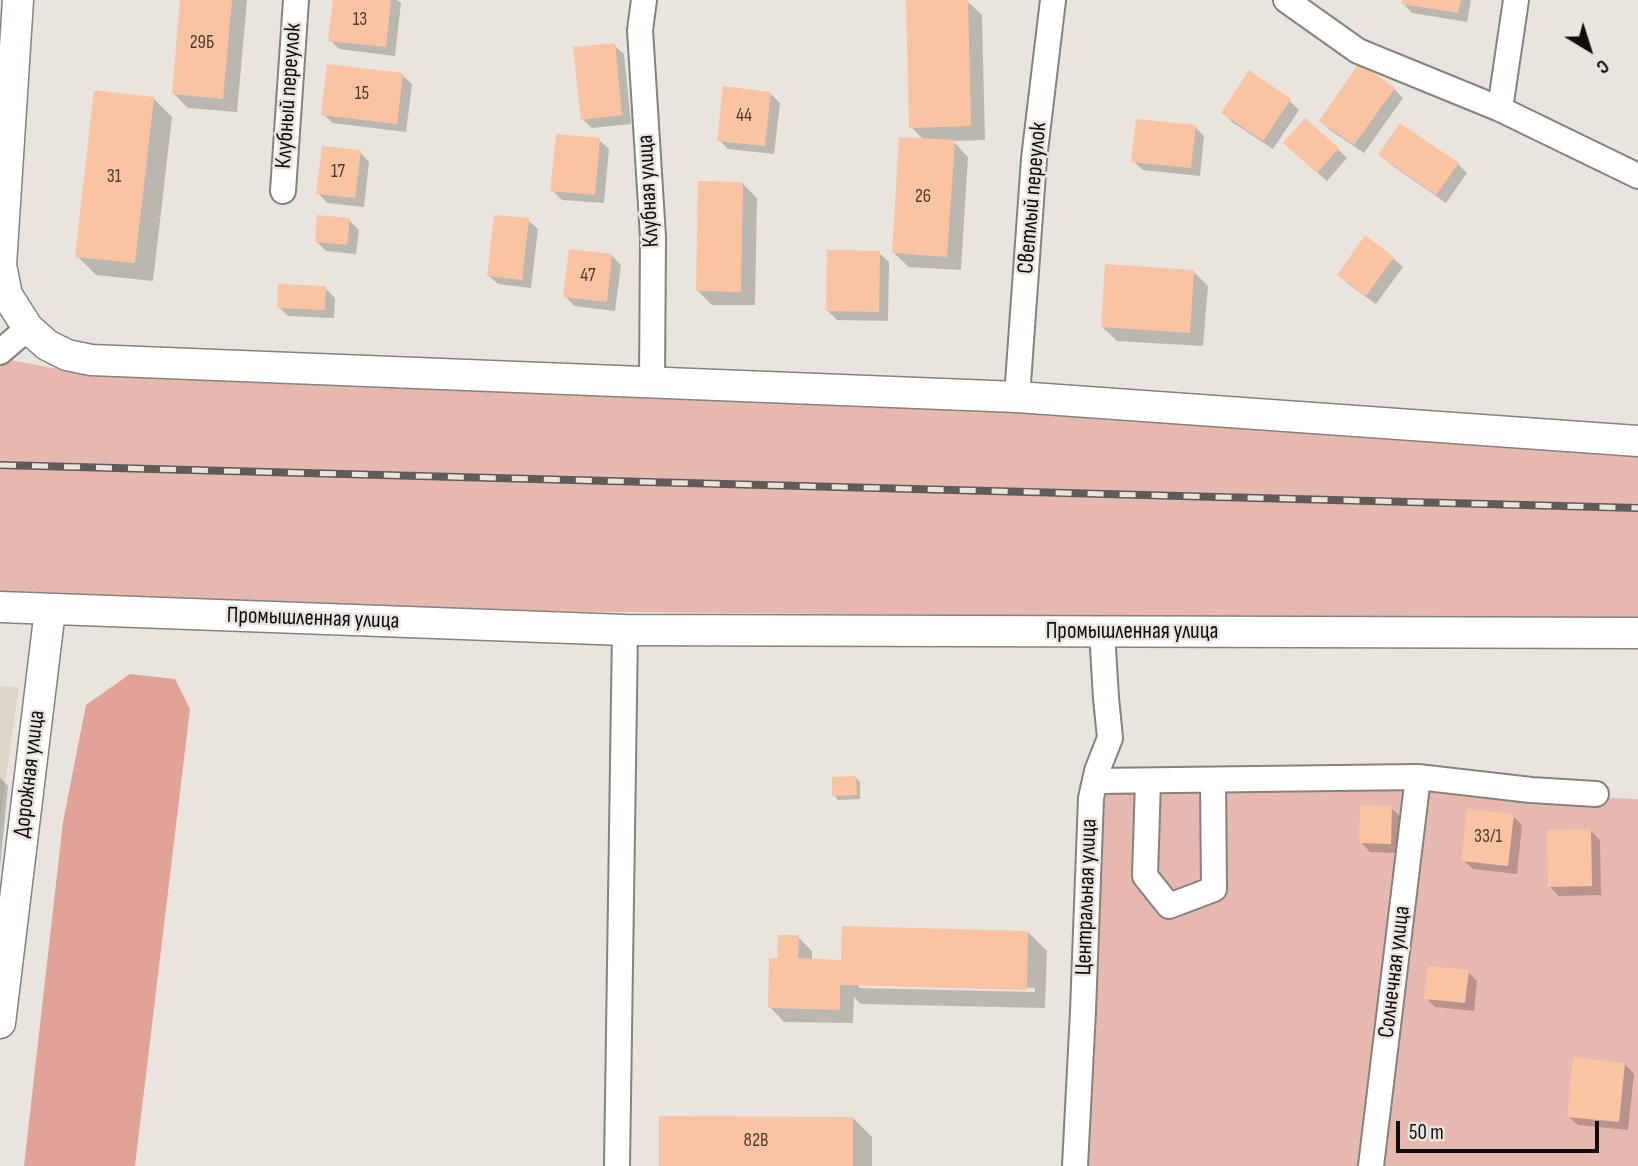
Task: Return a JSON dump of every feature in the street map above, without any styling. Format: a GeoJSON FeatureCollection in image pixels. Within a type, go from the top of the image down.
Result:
{"type":"FeatureCollection","features":[{"type":"Feature","properties":{"kind":"street"},"geometry":{"type":"LineString","coordinates":[[18,0],[1,265],[7,295],[28,328],[47,345],[67,355],[91,360],[1017,397],[1638,441]]}},
{"type":"Feature","properties":{"kind":"street","name":"Клубный переулок"},"geometry":{"type":"LineString","coordinates":[[282,191],[296,0]]}},
{"type":"Feature","properties":{"kind":"street","name":"Клубная улица"},"geometry":{"type":"LineString","coordinates":[[644,0],[640,30],[653,237],[652,382]]}},
{"type":"Feature","properties":{"kind":"street","name":"Светлый переулок"},"geometry":{"type":"LineString","coordinates":[[1017,397],[1034,159],[1053,0]]}},
{"type":"Feature","properties":{"kind":"street"},"geometry":{"type":"LineString","coordinates":[[1286,0],[1359,51],[1500,109],[1638,176]]}},
{"type":"Feature","properties":{"kind":"street"},"geometry":{"type":"LineString","coordinates":[[1500,109],[1516,0]]}},
{"type":"Feature","properties":{"kind":"street"},"geometry":{"type":"LineString","coordinates":[[0,352],[28,328]]}},
{"type":"Feature","properties":{"kind":"street","name":"Промышленная улица"},"geometry":{"type":"LineString","coordinates":[[0,607],[625,630],[1638,633]]}},
{"type":"Feature","properties":{"kind":"street","name":"Дорожная улица"},"geometry":{"type":"LineString","coordinates":[[0,1023],[50,610]]}},
{"type":"Feature","properties":{"kind":"street"},"geometry":{"type":"LineString","coordinates":[[617,1166],[625,630]]}},
{"type":"Feature","properties":{"kind":"street","name":"Центральная улица"},"geometry":{"type":"LineString","coordinates":[[1075,1166],[1091,798],[1110,738],[1102,632]]}},
{"type":"Feature","properties":{"kind":"street"},"geometry":{"type":"LineString","coordinates":[[1095,781],[1418,777],[1531,790],[1596,794]]}},
{"type":"Feature","properties":{"kind":"street","name":"Солнечная улица"},"geometry":{"type":"LineString","coordinates":[[1371,1166],[1418,777]]}},
{"type":"Feature","properties":{"kind":"street"},"geometry":{"type":"LineString","coordinates":[[1148,781],[1145,876],[1169,906],[1214,889],[1213,780]]}},
{"type":"Feature","properties":{"kind":"shaded area"},"geometry":{"type":"Polygon","coordinates":[[[6,359],[83,374],[1047,413],[1638,455],[1638,621],[281,609],[0,597],[0,364],[6,359]]]}},
{"type":"Feature","properties":{"kind":"shaded area"},"geometry":{"type":"Polygon","coordinates":[[[130,674],[175,679],[190,709],[135,1166],[24,1166],[63,822],[86,705],[130,674]]]}},
{"type":"Feature","properties":{"kind":"shaded area"},"geometry":{"type":"Polygon","coordinates":[[[0,686],[19,687],[0,818],[0,686]]]}},
{"type":"Feature","properties":{"kind":"shaded area"},"geometry":{"type":"Polygon","coordinates":[[[1102,776],[1638,799],[1638,1166],[1089,1166],[1102,776]]]}},
{"type":"Feature","properties":{"kind":"building"},"geometry":{"type":"Polygon","coordinates":[[[180,0],[232,0],[223,99],[172,94],[180,0]]]}},
{"type":"Feature","properties":{"kind":"building"},"geometry":{"type":"Polygon","coordinates":[[[333,0],[391,0],[386,47],[328,41],[333,0]]]}},
{"type":"Feature","properties":{"kind":"building"},"geometry":{"type":"Polygon","coordinates":[[[906,0],[968,0],[971,126],[909,128],[906,0]]]}},
{"type":"Feature","properties":{"kind":"building"},"geometry":{"type":"Polygon","coordinates":[[[1402,0],[1461,0],[1458,13],[1401,4],[1402,0]]]}},
{"type":"Feature","properties":{"kind":"building"},"geometry":{"type":"Polygon","coordinates":[[[615,43],[622,115],[581,120],[573,47],[615,43]]]}},
{"type":"Feature","properties":{"kind":"building"},"geometry":{"type":"Polygon","coordinates":[[[1359,63],[1395,88],[1354,145],[1319,121],[1359,63]]]}},
{"type":"Feature","properties":{"kind":"building"},"geometry":{"type":"Polygon","coordinates":[[[327,64],[403,73],[397,124],[321,115],[327,64]]]}},
{"type":"Feature","properties":{"kind":"building"},"geometry":{"type":"Polygon","coordinates":[[[1249,70],[1291,99],[1263,141],[1221,113],[1249,70]]]}},
{"type":"Feature","properties":{"kind":"building"},"geometry":{"type":"Polygon","coordinates":[[[723,86],[771,92],[765,146],[717,141],[723,86]]]}},
{"type":"Feature","properties":{"kind":"building"},"geometry":{"type":"Polygon","coordinates":[[[94,90],[154,97],[135,263],[75,257],[94,90]]]}},
{"type":"Feature","properties":{"kind":"building"},"geometry":{"type":"Polygon","coordinates":[[[1305,118],[1339,148],[1317,173],[1283,143],[1305,118]]]}},
{"type":"Feature","properties":{"kind":"building"},"geometry":{"type":"Polygon","coordinates":[[[1136,119],[1196,125],[1191,168],[1131,162],[1136,119]]]}},
{"type":"Feature","properties":{"kind":"building"},"geometry":{"type":"Polygon","coordinates":[[[1400,123],[1459,163],[1436,195],[1378,155],[1400,123]]]}},
{"type":"Feature","properties":{"kind":"building"},"geometry":{"type":"Polygon","coordinates":[[[556,134],[600,138],[595,195],[550,191],[556,134]]]}},
{"type":"Feature","properties":{"kind":"building"},"geometry":{"type":"Polygon","coordinates":[[[899,137],[955,140],[947,257],[892,253],[899,137]]]}},
{"type":"Feature","properties":{"kind":"building"},"geometry":{"type":"Polygon","coordinates":[[[322,146],[361,150],[355,198],[316,194],[322,146]]]}},
{"type":"Feature","properties":{"kind":"building"},"geometry":{"type":"Polygon","coordinates":[[[698,181],[743,182],[741,292],[696,291],[698,181]]]}},
{"type":"Feature","properties":{"kind":"building"},"geometry":{"type":"Polygon","coordinates":[[[317,215],[350,218],[347,245],[315,242],[317,215]]]}},
{"type":"Feature","properties":{"kind":"building"},"geometry":{"type":"Polygon","coordinates":[[[494,215],[529,218],[522,280],[487,276],[494,215]]]}},
{"type":"Feature","properties":{"kind":"building"},"geometry":{"type":"Polygon","coordinates":[[[1365,235],[1394,257],[1366,296],[1337,275],[1365,235]]]}},
{"type":"Feature","properties":{"kind":"building"},"geometry":{"type":"Polygon","coordinates":[[[569,249],[612,254],[607,302],[563,297],[569,249]]]}},
{"type":"Feature","properties":{"kind":"building"},"geometry":{"type":"Polygon","coordinates":[[[827,250],[880,251],[879,312],[826,311],[827,250]]]}},
{"type":"Feature","properties":{"kind":"building"},"geometry":{"type":"Polygon","coordinates":[[[1105,264],[1194,270],[1190,333],[1101,327],[1105,264]]]}},
{"type":"Feature","properties":{"kind":"building"},"geometry":{"type":"Polygon","coordinates":[[[278,284],[326,286],[325,310],[277,308],[278,284]]]}},
{"type":"Feature","properties":{"kind":"building"},"geometry":{"type":"Polygon","coordinates":[[[856,776],[857,795],[832,796],[832,777],[856,776]]]}},
{"type":"Feature","properties":{"kind":"building"},"geometry":{"type":"Polygon","coordinates":[[[1360,805],[1392,806],[1391,844],[1359,843],[1360,805]]]}},
{"type":"Feature","properties":{"kind":"building"},"geometry":{"type":"Polygon","coordinates":[[[1467,809],[1514,814],[1508,866],[1461,861],[1467,809]]]}},
{"type":"Feature","properties":{"kind":"building"},"geometry":{"type":"Polygon","coordinates":[[[1591,829],[1592,886],[1548,887],[1547,830],[1591,829]]]}},
{"type":"Feature","properties":{"kind":"building"},"geometry":{"type":"Polygon","coordinates":[[[842,926],[1028,931],[1027,990],[840,985],[840,1010],[768,1008],[769,958],[777,958],[778,935],[799,935],[798,958],[841,960],[842,926]]]}},
{"type":"Feature","properties":{"kind":"building"},"geometry":{"type":"Polygon","coordinates":[[[1428,966],[1469,970],[1465,1003],[1424,999],[1428,966]]]}},
{"type":"Feature","properties":{"kind":"building"},"geometry":{"type":"Polygon","coordinates":[[[1573,1057],[1625,1063],[1619,1122],[1567,1117],[1573,1057]]]}},
{"type":"Feature","properties":{"kind":"building"},"geometry":{"type":"Polygon","coordinates":[[[659,1116],[853,1117],[853,1166],[659,1166],[659,1116]]]}},
{"type":"Feature","properties":{"kind":"railway"},"geometry":{"type":"LineString","coordinates":[[0,465],[1638,508]]}}]}
